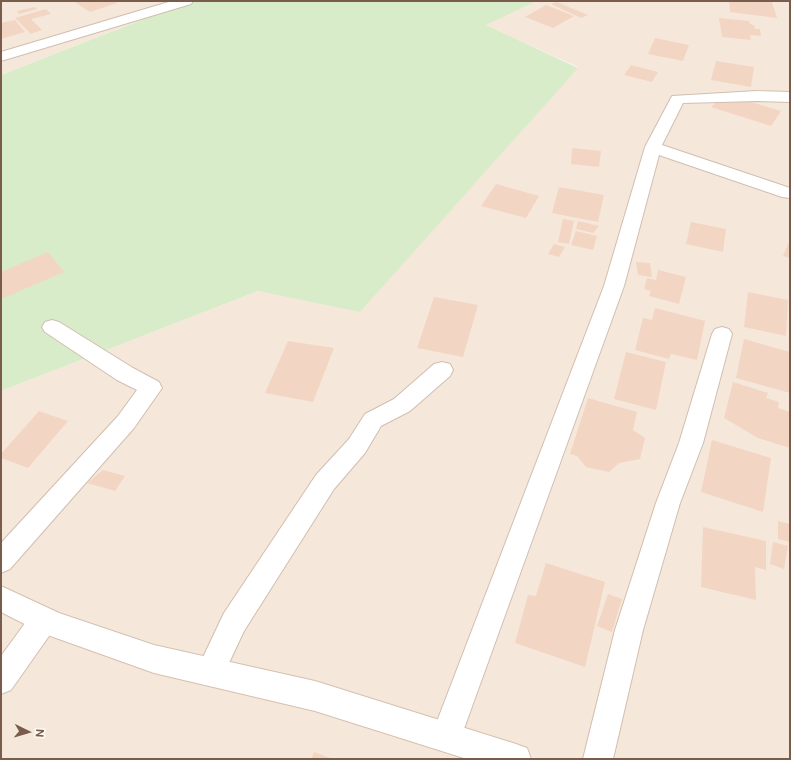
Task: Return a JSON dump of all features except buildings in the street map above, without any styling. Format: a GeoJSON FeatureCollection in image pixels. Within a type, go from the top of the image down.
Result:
{"type":"FeatureCollection","features":[{"type":"Feature","properties":{"kind":"street"},"geometry":{"type":"LineString","coordinates":[[1,57],[186,1]]}},
{"type":"Feature","properties":{"kind":"street"},"geometry":{"type":"LineString","coordinates":[[446,737],[614,286],[653,147],[677,99],[757,96],[790,97]]}},
{"type":"Feature","properties":{"kind":"street"},"geometry":{"type":"LineString","coordinates":[[653,147],[788,193]]}},
{"type":"Feature","properties":{"kind":"street"},"geometry":{"type":"LineString","coordinates":[[1,561],[126,422],[151,388],[125,374],[52,327]]}},
{"type":"Feature","properties":{"kind":"street"},"geometry":{"type":"LineString","coordinates":[[598,759],[630,630],[668,503],[691,443],[722,334]]}},
{"type":"Feature","properties":{"kind":"street"},"geometry":{"type":"LineString","coordinates":[[210,672],[238,616],[325,482],[357,446],[372,420],[402,405],[442,370]]}},
{"type":"Feature","properties":{"kind":"street"},"geometry":{"type":"LineString","coordinates":[[1,598],[44,620],[154,659],[315,696],[516,759]]}},
{"type":"Feature","properties":{"kind":"street"},"geometry":{"type":"LineString","coordinates":[[1,680],[44,620]]}},
{"type":"Feature","properties":{"kind":"shaded area"},"geometry":{"type":"Polygon","coordinates":[[[1,1],[190,1],[1,75],[1,1]]]}},
{"type":"Feature","properties":{"kind":"shaded area"},"geometry":{"type":"Polygon","coordinates":[[[537,1],[790,1],[790,759],[1,759],[1,391],[258,291],[360,311],[578,67],[485,25],[537,1]]]}},
{"type":"Feature","properties":{"kind":"green space"},"geometry":{"type":"Polygon","coordinates":[[[190,1],[537,1],[486,25],[578,68],[360,312],[258,291],[1,391],[1,75],[190,1]]]}}]}
